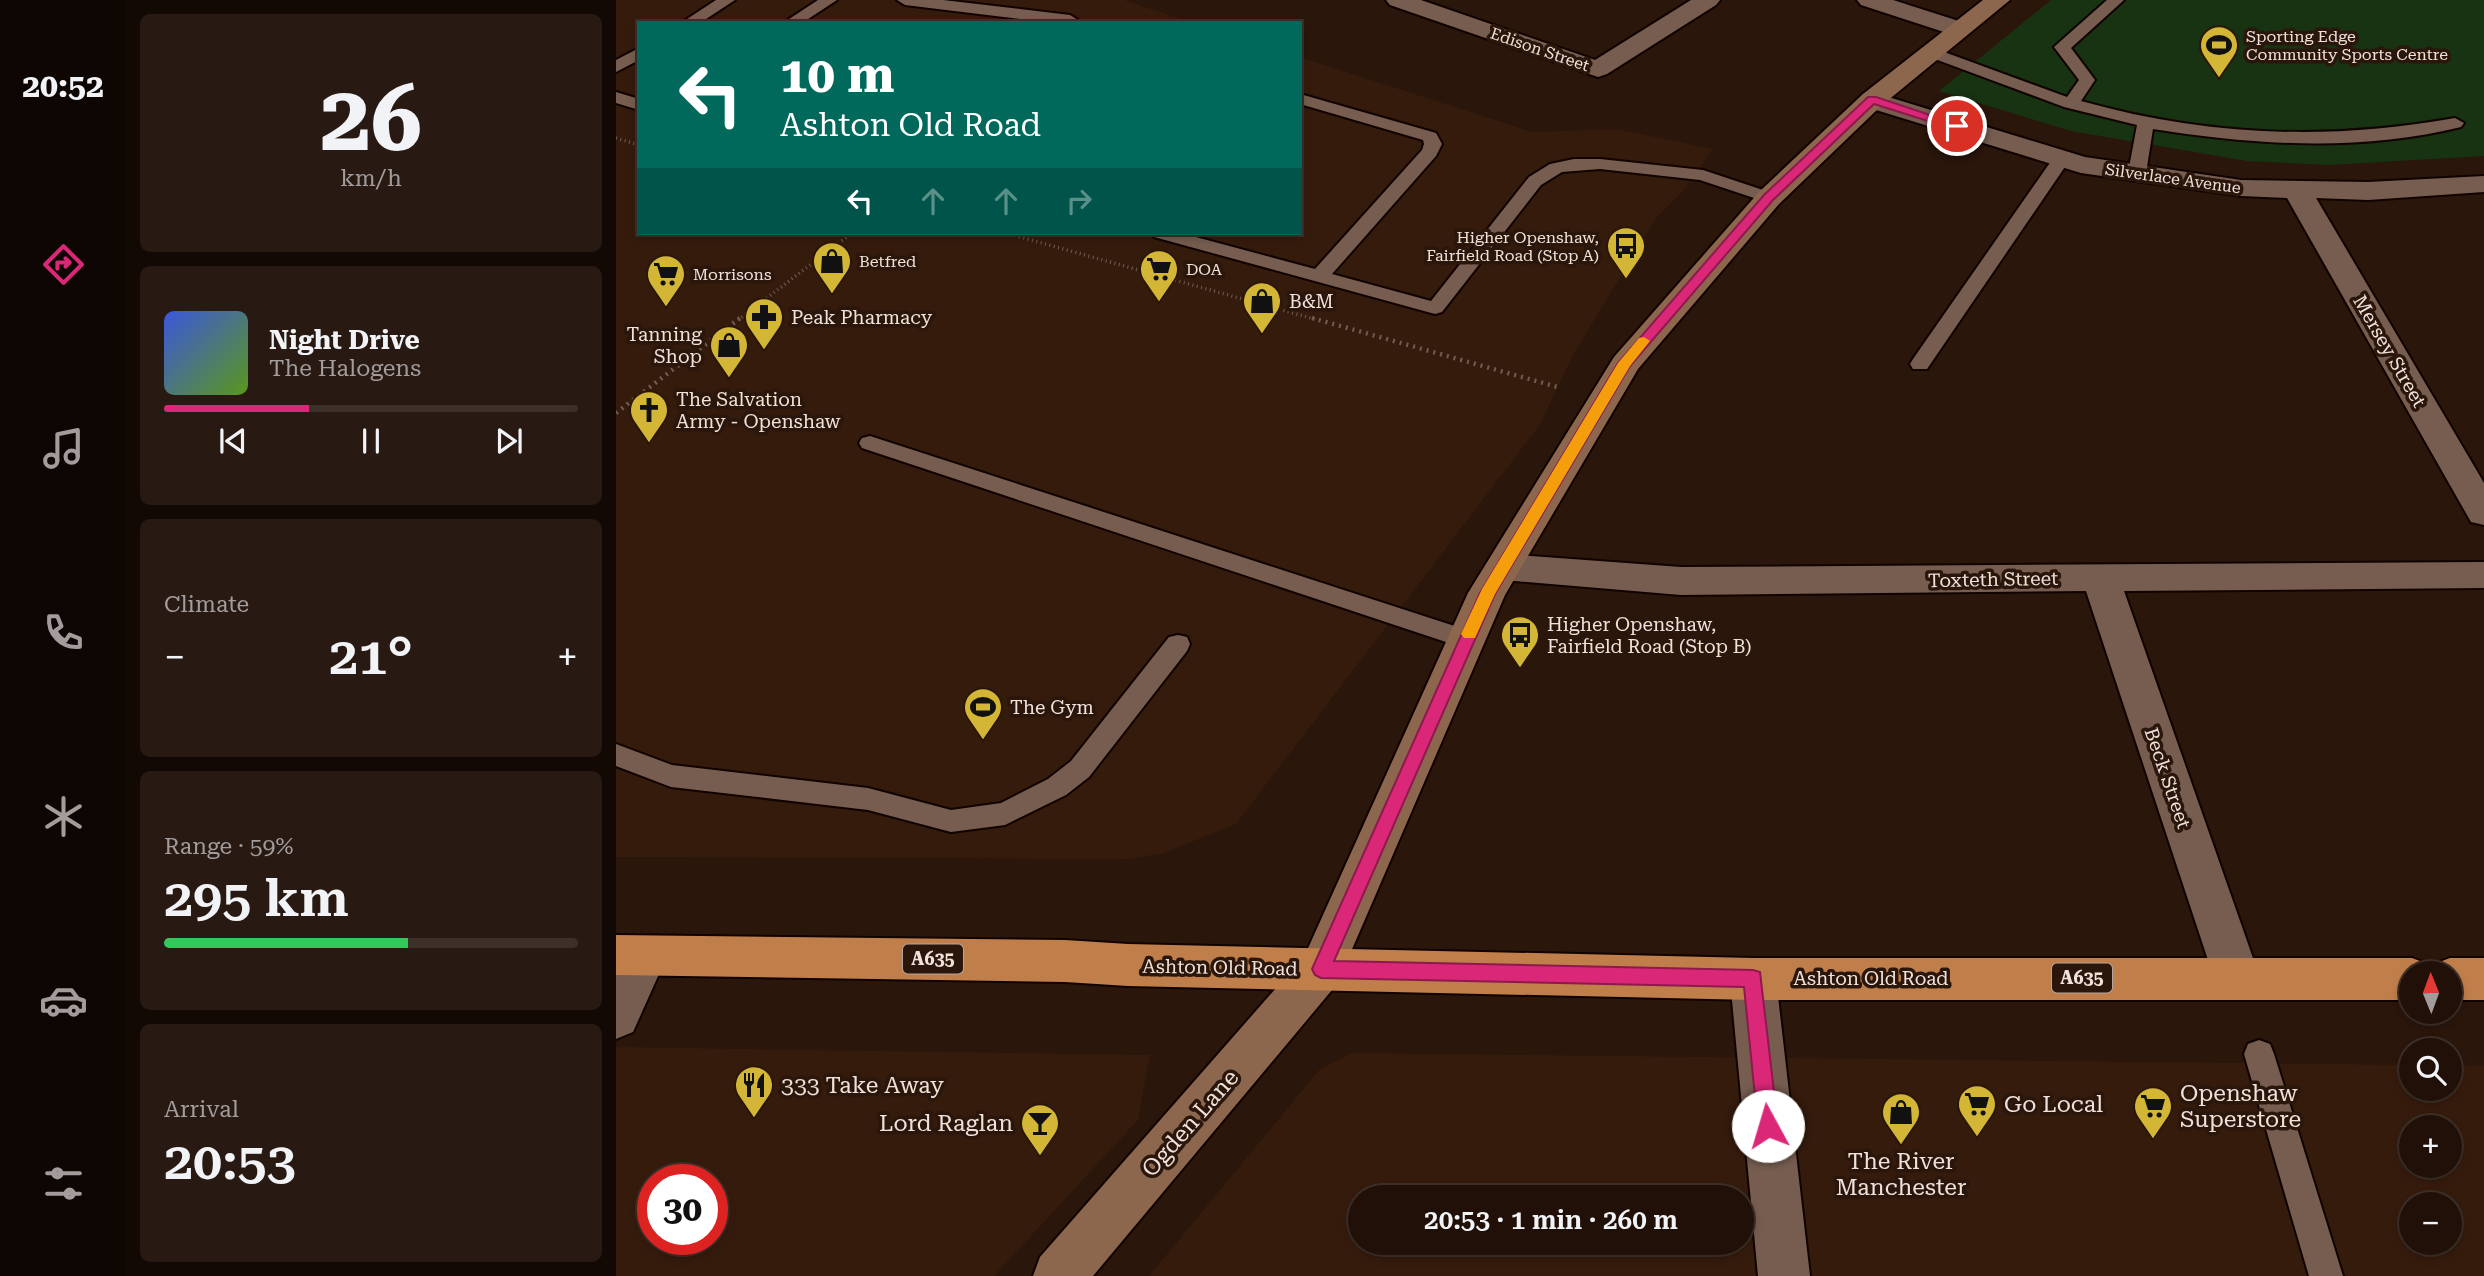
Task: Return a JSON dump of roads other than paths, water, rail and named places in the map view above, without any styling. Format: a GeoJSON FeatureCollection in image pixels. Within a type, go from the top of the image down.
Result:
{"type":"FeatureCollection","features":[{"type":"Feature","properties":{"kind":"highway","name":"Ashton Old Road"},"geometry":{"type":"LineString","coordinates":[[630,956],[1065,961],[1753,979],[2399,979]]}},
{"type":"Feature","properties":{"kind":"highway"},"geometry":{"type":"LineString","coordinates":[[2462,979],[2484,979]]}},
{"type":"Feature","properties":{"kind":"street","name":"Edison Street"},"geometry":{"type":"LineString","coordinates":[[1398,0],[1598,69],[1708,0]]}},
{"type":"Feature","properties":{"kind":"street"},"geometry":{"type":"LineString","coordinates":[[1869,0],[1959,29]]}},
{"type":"Feature","properties":{"kind":"street","name":"Ogden Lane"},"geometry":{"type":"LineString","coordinates":[[1059,1276],[1321,969],[1488,593],[1625,363],[1769,198],[1872,100],[1998,0]]}},
{"type":"Feature","properties":{"kind":"street","name":"Silverlace Avenue"},"geometry":{"type":"LineString","coordinates":[[1872,100],[2081,165],[2241,188],[2368,191],[2484,184]]}},
{"type":"Feature","properties":{"kind":"street","name":"Mersey Street"},"geometry":{"type":"LineString","coordinates":[[2296,190],[2484,513]]}},
{"type":"Feature","properties":{"kind":"street","name":"Toxteth Street"},"geometry":{"type":"LineString","coordinates":[[1503,567],[1681,581],[2484,575]]}},
{"type":"Feature","properties":{"kind":"street","name":"Beck Street"},"geometry":{"type":"LineString","coordinates":[[2100,577],[2237,978]]}},
{"type":"Feature","properties":{"kind":"street"},"geometry":{"type":"LineString","coordinates":[[616,1017],[630,956]]}},
{"type":"Feature","properties":{"kind":"street"},"geometry":{"type":"LineString","coordinates":[[1753,979],[1784,1276]]}},
{"type":"Feature","properties":{"kind":"lane"},"geometry":{"type":"LineString","coordinates":[[692,21],[727,0]]}},
{"type":"Feature","properties":{"kind":"lane"},"geometry":{"type":"LineString","coordinates":[[794,21],[829,0]]}},
{"type":"Feature","properties":{"kind":"lane"},"geometry":{"type":"LineString","coordinates":[[905,0],[1065,21]]}},
{"type":"Feature","properties":{"kind":"lane"},"geometry":{"type":"LineString","coordinates":[[2071,103],[2087,80],[2062,47],[2116,0]]}},
{"type":"Feature","properties":{"kind":"lane"},"geometry":{"type":"LineString","coordinates":[[1930,52],[2071,103],[2147,122],[2264,136],[2327,137],[2389,135],[2455,123]]}},
{"type":"Feature","properties":{"kind":"lane"},"geometry":{"type":"LineString","coordinates":[[616,67],[637,54]]}},
{"type":"Feature","properties":{"kind":"lane"},"geometry":{"type":"LineString","coordinates":[[616,97],[637,103]]}},
{"type":"Feature","properties":{"kind":"lane"},"geometry":{"type":"LineString","coordinates":[[1302,100],[1430,137],[1433,144],[1430,152],[1319,276]]}},
{"type":"Feature","properties":{"kind":"lane"},"geometry":{"type":"LineString","coordinates":[[2137,173],[2147,122]]}},
{"type":"Feature","properties":{"kind":"lane"},"geometry":{"type":"LineString","coordinates":[[1920,364],[2062,158]]}},
{"type":"Feature","properties":{"kind":"lane"},"geometry":{"type":"LineString","coordinates":[[1168,235],[1435,308],[1535,181],[1556,168],[1574,164],[1600,164],[1703,176],[1769,198]]}},
{"type":"Feature","properties":{"kind":"lane"},"geometry":{"type":"LineString","coordinates":[[870,443],[1467,640]]}},
{"type":"Feature","properties":{"kind":"lane"},"geometry":{"type":"LineString","coordinates":[[616,755],[671,776],[869,799],[951,821],[1005,814],[1057,787],[1080,769],[1178,644]]}},
{"type":"Feature","properties":{"kind":"lane"},"geometry":{"type":"LineString","coordinates":[[2259,1054],[2326,1276]]}},
{"type":"Feature","properties":{"kind":"place","name":"Sporting Edge Community Sports Centre"},"geometry":{"type":"Point","coordinates":[2219,79]}},
{"type":"Feature","properties":{"kind":"place","name":"Higher Openshaw, Fairfield Road (Stop A)"},"geometry":{"type":"Point","coordinates":[1626,280]}},
{"type":"Feature","properties":{"kind":"place","name":"Betfred"},"geometry":{"type":"Point","coordinates":[832,295]}},
{"type":"Feature","properties":{"kind":"place","name":"DOA"},"geometry":{"type":"Point","coordinates":[1159,303]}},
{"type":"Feature","properties":{"kind":"place","name":"Morrisons"},"geometry":{"type":"Point","coordinates":[666,308]}},
{"type":"Feature","properties":{"kind":"place","name":"B&M"},"geometry":{"type":"Point","coordinates":[1262,335]}},
{"type":"Feature","properties":{"kind":"place","name":"Peak Pharmacy"},"geometry":{"type":"Point","coordinates":[764,351]}},
{"type":"Feature","properties":{"kind":"place","name":"Tanning Shop"},"geometry":{"type":"Point","coordinates":[729,379]}},
{"type":"Feature","properties":{"kind":"place","name":"The Salvation Army - Openshaw"},"geometry":{"type":"Point","coordinates":[649,444]}},
{"type":"Feature","properties":{"kind":"place","name":"Higher Openshaw, Fairfield Road (Stop B)"},"geometry":{"type":"Point","coordinates":[1520,669]}},
{"type":"Feature","properties":{"kind":"place","name":"The Gym"},"geometry":{"type":"Point","coordinates":[983,741]}},
{"type":"Feature","properties":{"kind":"place","name":"333 Take Away"},"geometry":{"type":"Point","coordinates":[754,1119]}},
{"type":"Feature","properties":{"kind":"place","name":"Go Local"},"geometry":{"type":"Point","coordinates":[1977,1138]}},
{"type":"Feature","properties":{"kind":"place","name":"Openshaw Superstore"},"geometry":{"type":"Point","coordinates":[2153,1140]}},
{"type":"Feature","properties":{"kind":"place","name":"The River Manchester"},"geometry":{"type":"Point","coordinates":[1901,1146]}},
{"type":"Feature","properties":{"kind":"place","name":"Lord Raglan"},"geometry":{"type":"Point","coordinates":[1040,1157]}}]}
